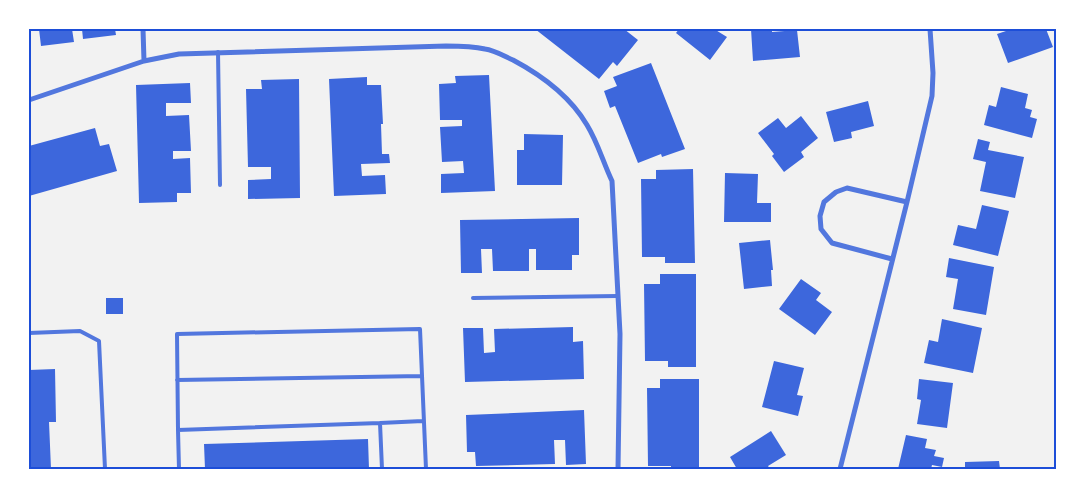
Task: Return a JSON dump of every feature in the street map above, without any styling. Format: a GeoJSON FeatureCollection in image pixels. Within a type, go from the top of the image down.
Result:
{"type":"FeatureCollection","features":[{"type":"Feature","properties":{"kind":"street"},"geometry":{"type":"LineString","coordinates":[[143,29],[144,61]]}},
{"type":"Feature","properties":{"kind":"street"},"geometry":{"type":"LineString","coordinates":[[840,469],[932,96],[933,73],[930,29]]}},
{"type":"Feature","properties":{"kind":"street"},"geometry":{"type":"LineString","coordinates":[[29,100],[144,61],[179,54],[463,46],[486,49],[503,55],[535,72],[558,90],[574,106],[587,124],[612,181],[620,334],[618,469]]}},
{"type":"Feature","properties":{"kind":"street"},"geometry":{"type":"LineString","coordinates":[[892,259],[832,243],[821,230],[820,216],[824,202],[836,192],[847,188],[907,202]]}},
{"type":"Feature","properties":{"kind":"lane"},"geometry":{"type":"LineString","coordinates":[[218,52],[220,184]]}},
{"type":"Feature","properties":{"kind":"lane"},"geometry":{"type":"LineString","coordinates":[[473,298],[618,296]]}},
{"type":"Feature","properties":{"kind":"lane"},"geometry":{"type":"LineString","coordinates":[[179,469],[177,334],[420,329],[426,469]]}},
{"type":"Feature","properties":{"kind":"lane"},"geometry":{"type":"LineString","coordinates":[[29,333],[80,331],[99,341],[105,469]]}},
{"type":"Feature","properties":{"kind":"lane"},"geometry":{"type":"LineString","coordinates":[[177,380],[422,376]]}},
{"type":"Feature","properties":{"kind":"lane"},"geometry":{"type":"LineString","coordinates":[[178,430],[424,421]]}},
{"type":"Feature","properties":{"kind":"lane"},"geometry":{"type":"LineString","coordinates":[[380,423],[382,469]]}},
{"type":"Feature","properties":{"kind":"building"},"geometry":{"type":"Polygon","coordinates":[[[39,29],[72,29],[74,42],[41,46],[39,29]]]}},
{"type":"Feature","properties":{"kind":"building"},"geometry":{"type":"Polygon","coordinates":[[[82,29],[115,29],[116,35],[83,39],[82,29]]]}},
{"type":"Feature","properties":{"kind":"building"},"geometry":{"type":"Polygon","coordinates":[[[535,29],[624,29],[638,40],[617,66],[613,62],[599,79],[535,29]]]}},
{"type":"Feature","properties":{"kind":"building"},"geometry":{"type":"Polygon","coordinates":[[[679,29],[714,29],[727,37],[710,60],[676,33],[679,29]]]}},
{"type":"Feature","properties":{"kind":"building"},"geometry":{"type":"Polygon","coordinates":[[[751,29],[772,29],[772,32],[797,30],[800,57],[753,61],[751,29]]]}},
{"type":"Feature","properties":{"kind":"building"},"geometry":{"type":"Polygon","coordinates":[[[1012,29],[1046,29],[1053,47],[1008,63],[997,34],[1012,29]]]}},
{"type":"Feature","properties":{"kind":"building"},"geometry":{"type":"Polygon","coordinates":[[[651,63],[685,149],[662,157],[661,154],[638,163],[615,106],[610,108],[604,91],[617,86],[613,77],[651,63]]]}},
{"type":"Feature","properties":{"kind":"building"},"geometry":{"type":"Polygon","coordinates":[[[489,75],[495,191],[441,193],[441,174],[464,173],[463,161],[442,162],[440,127],[462,126],[462,120],[440,120],[439,84],[456,83],[455,76],[489,75]]]}},
{"type":"Feature","properties":{"kind":"building"},"geometry":{"type":"Polygon","coordinates":[[[367,77],[367,85],[381,85],[382,154],[389,154],[390,163],[361,164],[362,176],[385,175],[386,194],[334,196],[329,79],[367,77]]]}},
{"type":"Feature","properties":{"kind":"building"},"geometry":{"type":"Polygon","coordinates":[[[299,79],[300,198],[248,199],[248,180],[271,179],[271,167],[248,167],[246,89],[262,89],[261,80],[299,79]]]}},
{"type":"Feature","properties":{"kind":"building"},"geometry":{"type":"Polygon","coordinates":[[[190,83],[191,103],[166,103],[166,116],[189,115],[191,151],[173,151],[173,159],[190,158],[191,193],[177,193],[177,202],[139,203],[136,85],[190,83]]]}},
{"type":"Feature","properties":{"kind":"building"},"geometry":{"type":"Polygon","coordinates":[[[1001,87],[1028,94],[1025,108],[1032,110],[1030,117],[1037,119],[1032,138],[984,125],[989,105],[996,107],[1001,87]]]}},
{"type":"Feature","properties":{"kind":"building"},"geometry":{"type":"Polygon","coordinates":[[[868,101],[874,126],[851,132],[852,138],[834,142],[826,112],[868,101]]]}},
{"type":"Feature","properties":{"kind":"building"},"geometry":{"type":"Polygon","coordinates":[[[801,116],[818,138],[801,152],[804,157],[784,172],[772,156],[774,154],[758,133],[778,118],[786,128],[801,116]]]}},
{"type":"Feature","properties":{"kind":"building"},"geometry":{"type":"Polygon","coordinates":[[[95,128],[100,146],[109,144],[117,171],[29,196],[29,146],[95,128]]]}},
{"type":"Feature","properties":{"kind":"building"},"geometry":{"type":"Polygon","coordinates":[[[524,134],[563,135],[562,185],[517,185],[517,150],[524,150],[524,134]]]}},
{"type":"Feature","properties":{"kind":"building"},"geometry":{"type":"Polygon","coordinates":[[[978,139],[990,142],[988,150],[1024,157],[1015,198],[980,191],[986,162],[973,159],[978,139]]]}},
{"type":"Feature","properties":{"kind":"building"},"geometry":{"type":"Polygon","coordinates":[[[693,169],[695,263],[665,263],[665,257],[642,257],[641,179],[656,179],[656,170],[693,169]]]}},
{"type":"Feature","properties":{"kind":"building"},"geometry":{"type":"Polygon","coordinates":[[[725,173],[758,174],[757,203],[771,203],[771,222],[724,222],[725,173]]]}},
{"type":"Feature","properties":{"kind":"building"},"geometry":{"type":"Polygon","coordinates":[[[982,205],[1009,211],[998,256],[953,245],[958,225],[976,229],[982,205]]]}},
{"type":"Feature","properties":{"kind":"building"},"geometry":{"type":"Polygon","coordinates":[[[579,218],[579,255],[572,255],[572,270],[536,270],[536,249],[529,249],[529,271],[493,271],[492,249],[481,249],[482,273],[461,273],[460,220],[579,218]]]}},
{"type":"Feature","properties":{"kind":"building"},"geometry":{"type":"Polygon","coordinates":[[[770,240],[773,270],[771,270],[772,286],[744,289],[739,243],[770,240]]]}},
{"type":"Feature","properties":{"kind":"building"},"geometry":{"type":"Polygon","coordinates":[[[949,258],[994,267],[986,315],[953,309],[958,279],[946,277],[949,258]]]}},
{"type":"Feature","properties":{"kind":"building"},"geometry":{"type":"Polygon","coordinates":[[[660,274],[696,274],[696,367],[668,367],[668,361],[645,361],[644,284],[660,284],[660,274]]]}},
{"type":"Feature","properties":{"kind":"building"},"geometry":{"type":"Polygon","coordinates":[[[801,279],[821,293],[816,300],[832,312],[815,335],[779,309],[801,279]]]}},
{"type":"Feature","properties":{"kind":"building"},"geometry":{"type":"Polygon","coordinates":[[[106,298],[123,298],[123,314],[106,314],[106,298]]]}},
{"type":"Feature","properties":{"kind":"building"},"geometry":{"type":"Polygon","coordinates":[[[942,319],[982,328],[973,373],[924,363],[929,340],[938,342],[942,319]]]}},
{"type":"Feature","properties":{"kind":"building"},"geometry":{"type":"Polygon","coordinates":[[[573,327],[573,342],[583,341],[584,379],[465,382],[463,328],[483,328],[484,353],[495,352],[494,329],[573,327]]]}},
{"type":"Feature","properties":{"kind":"building"},"geometry":{"type":"Polygon","coordinates":[[[774,361],[804,368],[797,395],[803,396],[798,416],[762,407],[774,361]]]}},
{"type":"Feature","properties":{"kind":"building"},"geometry":{"type":"Polygon","coordinates":[[[55,369],[56,422],[49,422],[51,469],[29,469],[29,370],[55,369]]]}},
{"type":"Feature","properties":{"kind":"building"},"geometry":{"type":"Polygon","coordinates":[[[660,379],[699,379],[699,469],[671,469],[671,466],[648,466],[647,388],[660,388],[660,379]]]}},
{"type":"Feature","properties":{"kind":"building"},"geometry":{"type":"Polygon","coordinates":[[[919,379],[953,383],[947,428],[917,424],[921,400],[917,399],[919,379]]]}},
{"type":"Feature","properties":{"kind":"building"},"geometry":{"type":"Polygon","coordinates":[[[584,410],[586,464],[566,465],[565,440],[554,440],[555,464],[476,466],[475,452],[467,452],[466,415],[584,410]]]}},
{"type":"Feature","properties":{"kind":"building"},"geometry":{"type":"Polygon","coordinates":[[[771,431],[786,455],[768,466],[770,469],[737,469],[730,457],[771,431]]]}},
{"type":"Feature","properties":{"kind":"building"},"geometry":{"type":"Polygon","coordinates":[[[906,435],[927,439],[925,448],[936,450],[934,456],[944,458],[942,467],[932,465],[931,469],[898,469],[906,435]]]}},
{"type":"Feature","properties":{"kind":"building"},"geometry":{"type":"Polygon","coordinates":[[[368,439],[369,469],[205,469],[204,444],[368,439]]]}},
{"type":"Feature","properties":{"kind":"building"},"geometry":{"type":"Polygon","coordinates":[[[999,461],[1000,469],[965,469],[965,462],[999,461]]]}}]}
